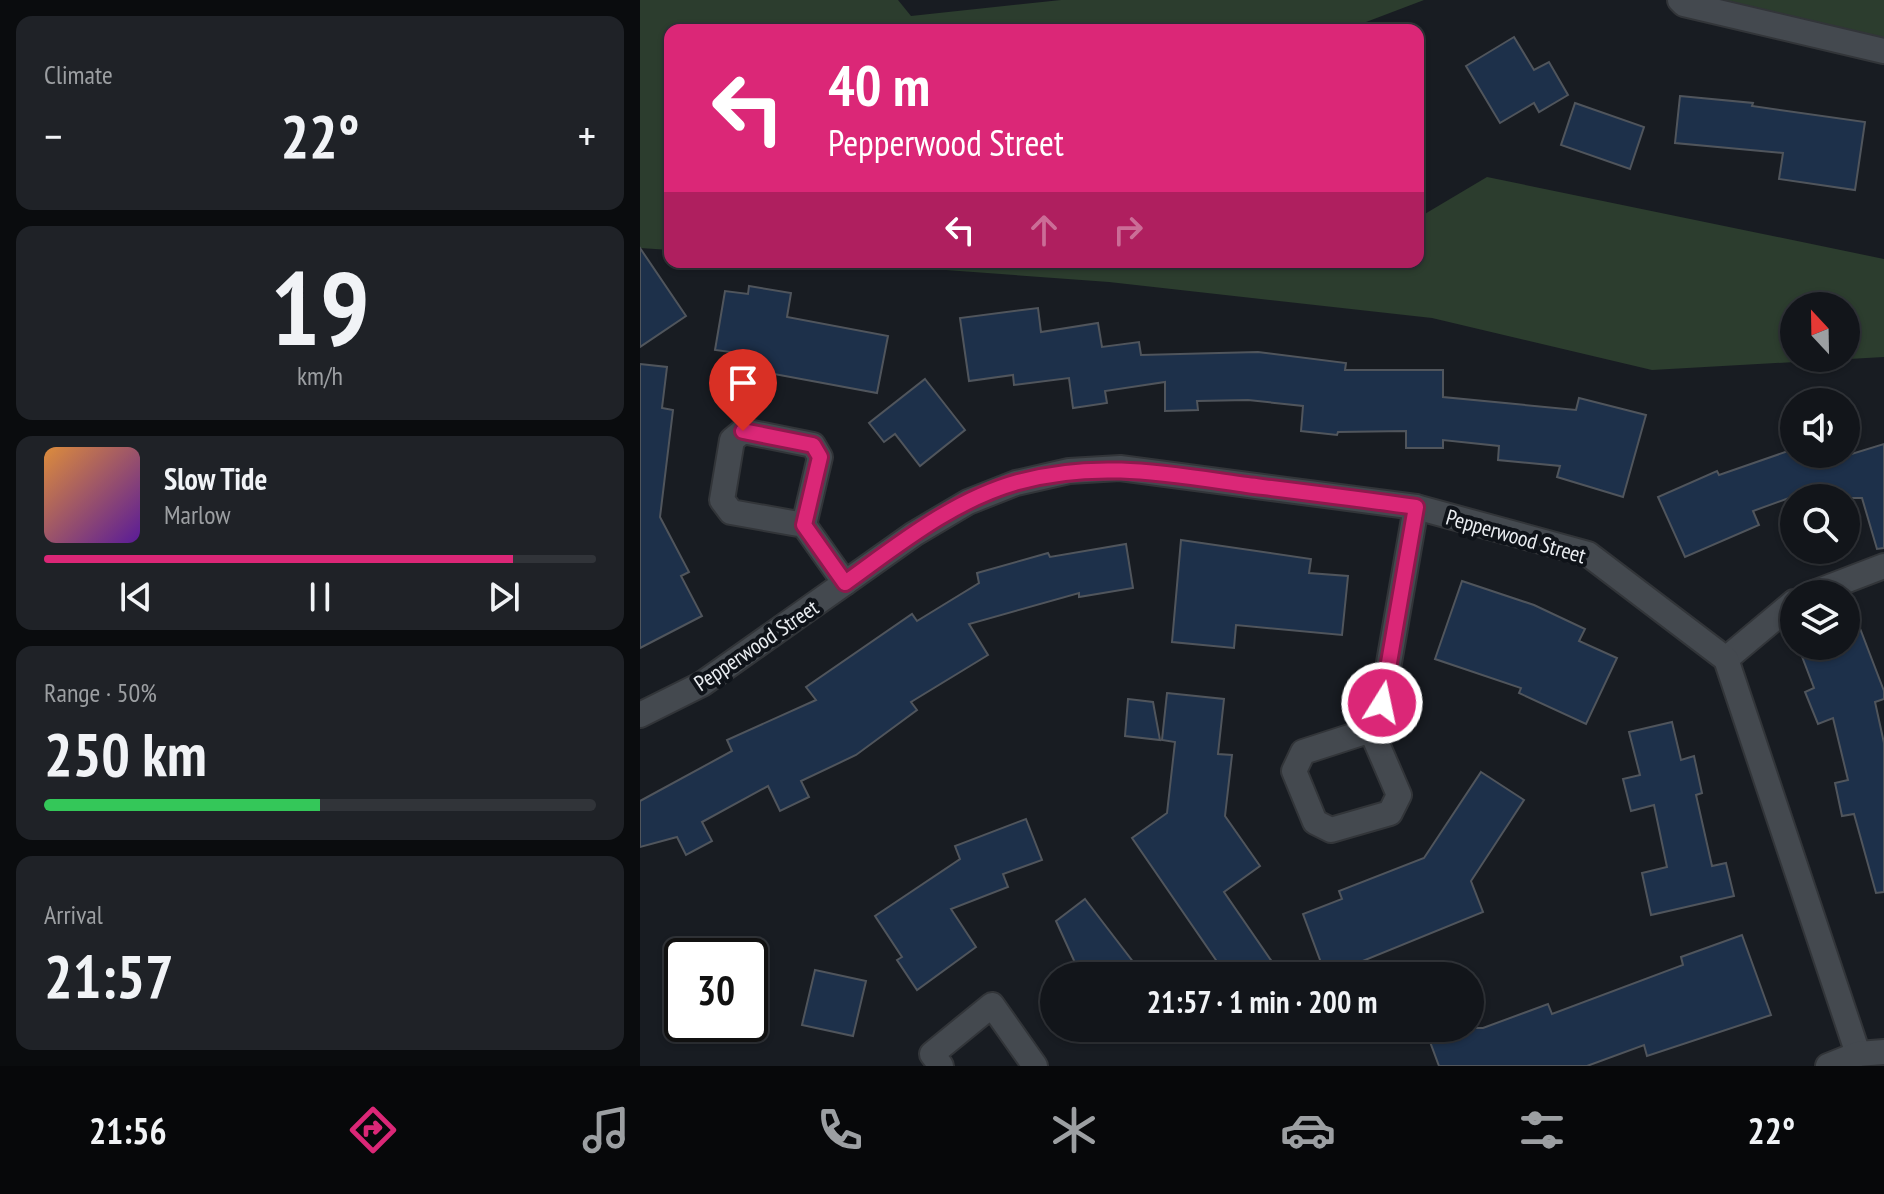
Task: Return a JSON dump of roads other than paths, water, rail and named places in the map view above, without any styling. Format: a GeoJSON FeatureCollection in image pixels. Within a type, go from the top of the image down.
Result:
{"type":"FeatureCollection","features":[{"type":"Feature","properties":{"kind":"street"},"geometry":{"type":"LineString","coordinates":[[1680,0],[1684,4],[1884,51]]}},
{"type":"Feature","properties":{"kind":"street"},"geometry":{"type":"LineString","coordinates":[[804,525],[820,457],[813,445],[743,431],[732,440],[722,500],[731,512],[804,525],[845,583]]}},
{"type":"Feature","properties":{"kind":"street","name":"Pepperwood Street"},"geometry":{"type":"LineString","coordinates":[[640,715],[702,684],[914,534],[968,502],[1016,483],[1069,471],[1120,468],[1416,507],[1588,554],[1726,659]]}},
{"type":"Feature","properties":{"kind":"street"},"geometry":{"type":"LineString","coordinates":[[1371,730],[1303,752],[1294,771],[1315,822],[1331,830],[1390,813],[1399,795],[1371,730],[1382,703],[1416,507]]}},
{"type":"Feature","properties":{"kind":"street"},"geometry":{"type":"LineString","coordinates":[[1848,580],[1884,566]]}},
{"type":"Feature","properties":{"kind":"street"},"geometry":{"type":"LineString","coordinates":[[1780,614],[1726,659],[1858,1054]]}},
{"type":"Feature","properties":{"kind":"street"},"geometry":{"type":"LineString","coordinates":[[941,1066],[932,1054],[992,1005],[1035,1066]]}},
{"type":"Feature","properties":{"kind":"street"},"geometry":{"type":"LineString","coordinates":[[1828,1066],[1858,1054],[1884,1052]]}}]}
